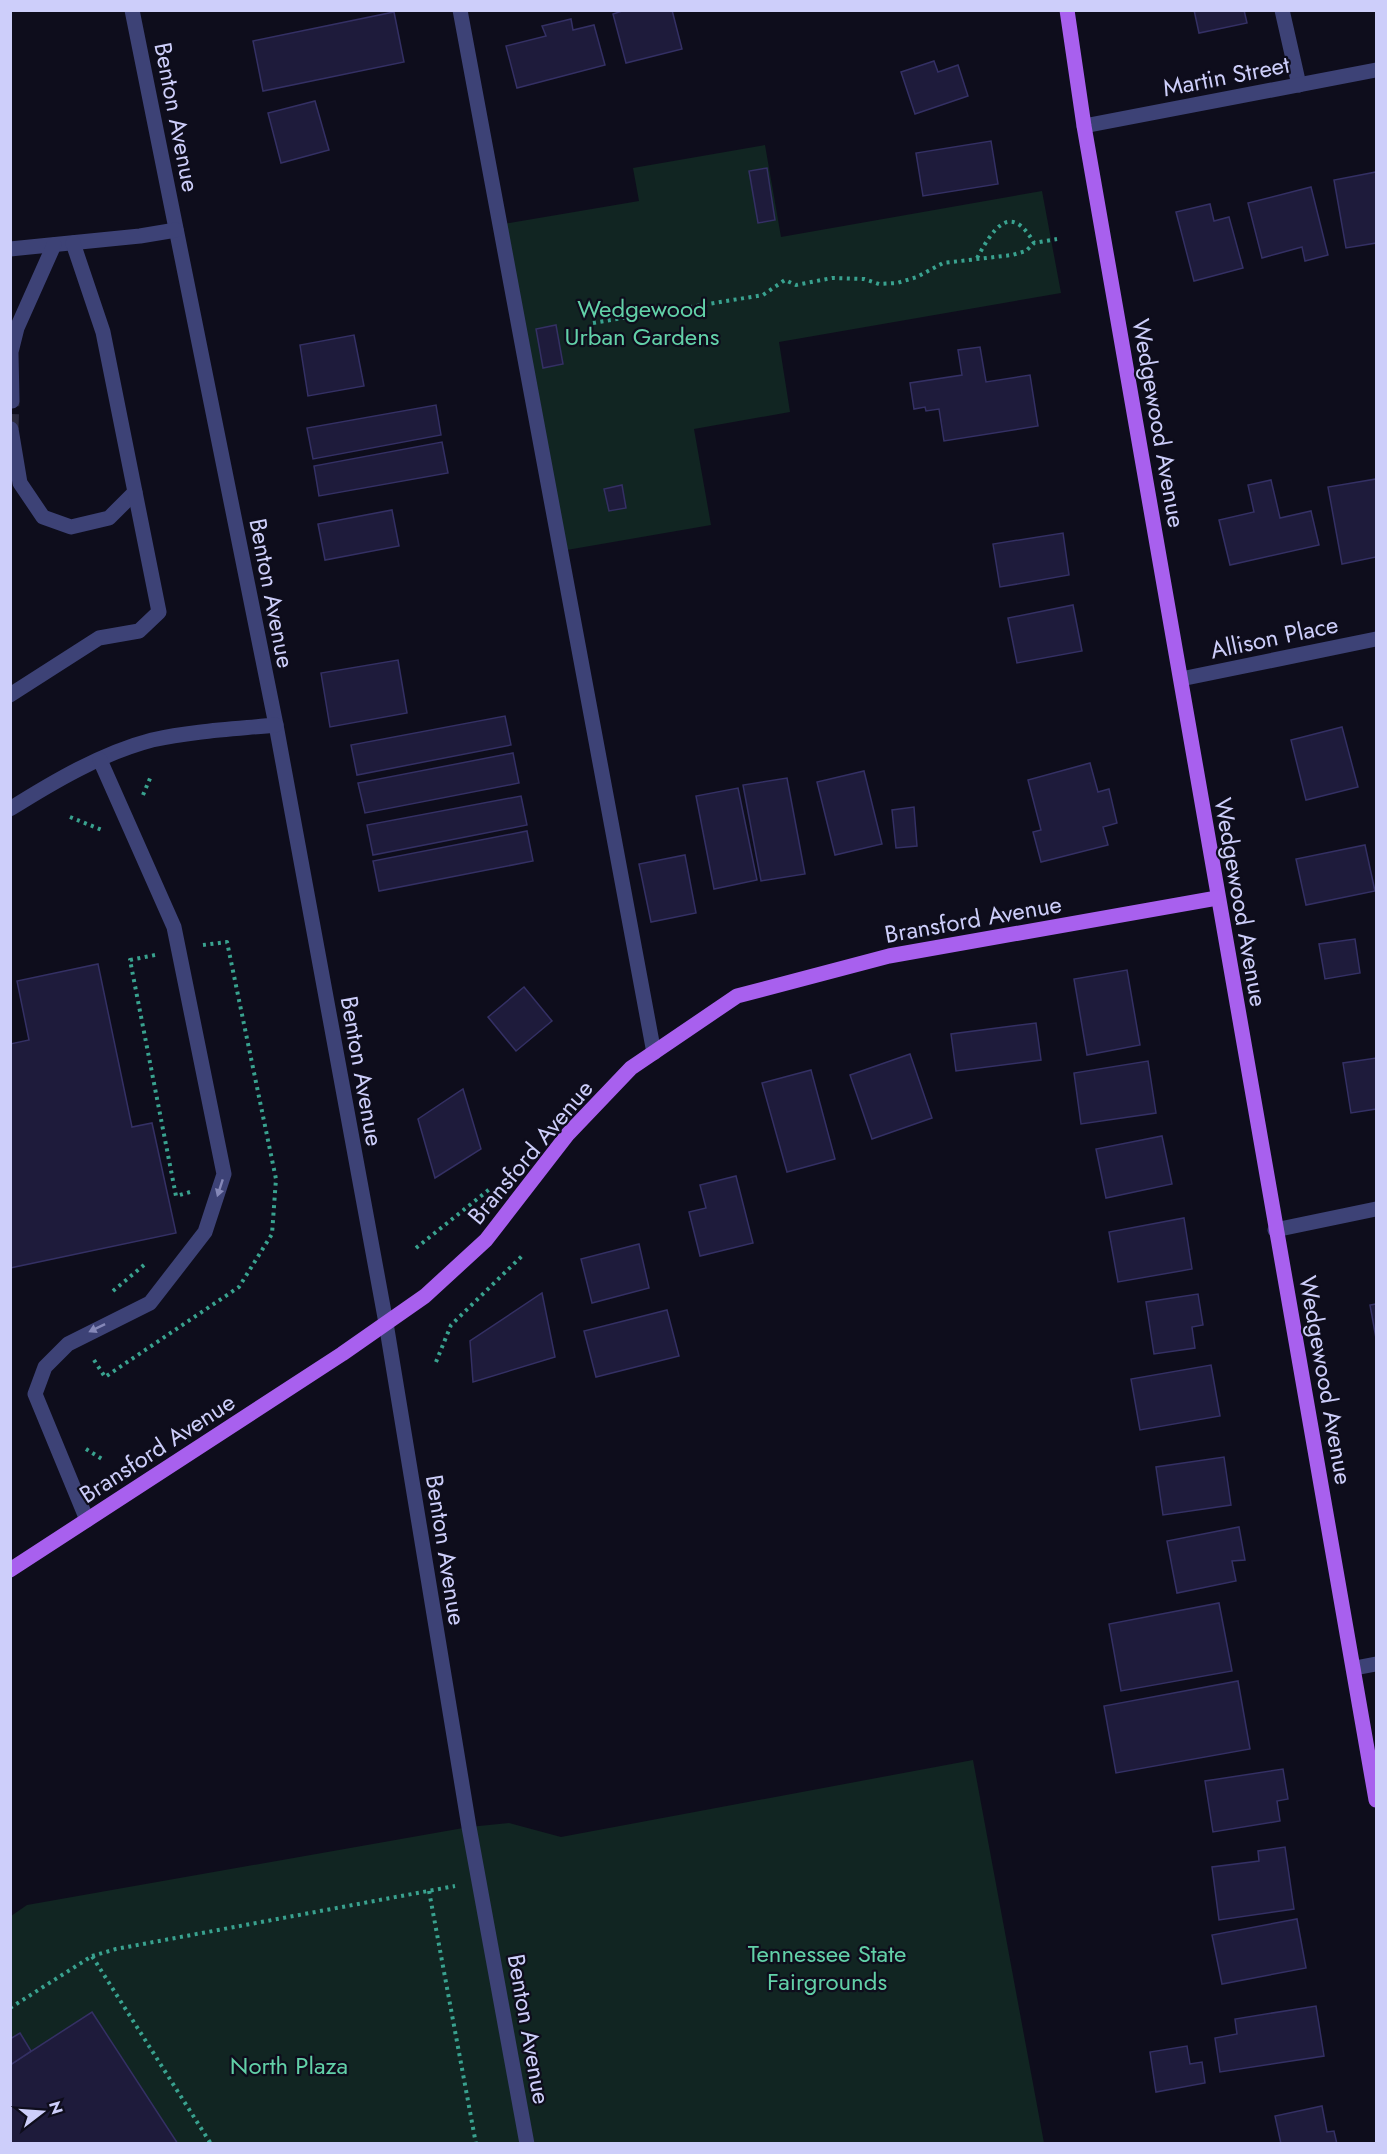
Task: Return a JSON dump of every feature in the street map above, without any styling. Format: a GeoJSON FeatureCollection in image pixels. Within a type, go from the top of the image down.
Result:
{"type":"FeatureCollection","features":[{"type":"Feature","properties":{"kind":"main road","name":"Wedgewood Avenue"},"geometry":{"type":"LineString","coordinates":[[1067,10],[1084,126],[1217,898],[1377,1800]]}},
{"type":"Feature","properties":{"kind":"main road","name":"Bransford Avenue"},"geometry":{"type":"LineString","coordinates":[[10,1570],[425,1296],[486,1240],[568,1134],[631,1068],[737,996],[889,956],[1217,898]]}},
{"type":"Feature","properties":{"kind":"street","name":"Benton Avenue"},"geometry":{"type":"LineString","coordinates":[[132,10],[276,725],[386,1323],[479,1881],[527,2144]]}},
{"type":"Feature","properties":{"kind":"street"},"geometry":{"type":"LineString","coordinates":[[460,10],[654,1053]]}},
{"type":"Feature","properties":{"kind":"street"},"geometry":{"type":"LineString","coordinates":[[1282,10],[1299,85]]}},
{"type":"Feature","properties":{"kind":"street","name":"Martin Street"},"geometry":{"type":"LineString","coordinates":[[1084,126],[1377,70]]}},
{"type":"Feature","properties":{"kind":"street"},"geometry":{"type":"LineString","coordinates":[[10,249],[177,230]]}},
{"type":"Feature","properties":{"kind":"street"},"geometry":{"type":"LineString","coordinates":[[10,695],[99,638],[139,631],[159,612],[103,332],[73,243]]}},
{"type":"Feature","properties":{"kind":"street"},"geometry":{"type":"LineString","coordinates":[[12,401],[11,352],[17,328],[54,245]]}},
{"type":"Feature","properties":{"kind":"street"},"geometry":{"type":"LineString","coordinates":[[11,429],[20,483],[44,517],[71,527],[109,518],[135,492]]}},
{"type":"Feature","properties":{"kind":"street","name":"Allison Place"},"geometry":{"type":"LineString","coordinates":[[1181,679],[1377,639]]}},
{"type":"Feature","properties":{"kind":"street"},"geometry":{"type":"LineString","coordinates":[[10,809],[42,789],[100,760],[151,741],[276,725]]}},
{"type":"Feature","properties":{"kind":"street"},"geometry":{"type":"LineString","coordinates":[[87,1520],[35,1395],[45,1367],[68,1344],[150,1303],[205,1232],[224,1174],[174,927],[100,760]]}},
{"type":"Feature","properties":{"kind":"street"},"geometry":{"type":"LineString","coordinates":[[1275,1230],[1377,1209]]}},
{"type":"Feature","properties":{"kind":"street"},"geometry":{"type":"LineString","coordinates":[[1355,1668],[1377,1664]]}},
{"type":"Feature","properties":{"kind":"path"},"geometry":{"type":"LineString","coordinates":[[977,258],[994,228],[1005,222],[1017,223],[1027,230],[1034,243]]}},
{"type":"Feature","properties":{"kind":"path"},"geometry":{"type":"LineString","coordinates":[[593,323],[763,294],[784,280],[796,285],[832,278],[864,279],[879,284],[897,283],[917,277],[943,263],[1012,255],[1026,251],[1034,243],[1057,239]]}},
{"type":"Feature","properties":{"kind":"path"},"geometry":{"type":"LineString","coordinates":[[140,804],[151,776]]}},
{"type":"Feature","properties":{"kind":"path"},"geometry":{"type":"LineString","coordinates":[[70,817],[100,828],[106,837]]}},
{"type":"Feature","properties":{"kind":"path"},"geometry":{"type":"LineString","coordinates":[[88,1351],[105,1377],[239,1287],[272,1234],[276,1179],[227,942],[200,946],[197,936]]}},
{"type":"Feature","properties":{"kind":"path"},"geometry":{"type":"LineString","coordinates":[[161,954],[130,960],[176,1196],[193,1191]]}},
{"type":"Feature","properties":{"kind":"path"},"geometry":{"type":"LineString","coordinates":[[416,1248],[498,1181]]}},
{"type":"Feature","properties":{"kind":"path"},"geometry":{"type":"LineString","coordinates":[[436,1362],[451,1325],[524,1254]]}},
{"type":"Feature","properties":{"kind":"path"},"geometry":{"type":"LineString","coordinates":[[104,1298],[150,1260]]}},
{"type":"Feature","properties":{"kind":"path"},"geometry":{"type":"LineString","coordinates":[[85,1448],[102,1459]]}},
{"type":"Feature","properties":{"kind":"path"},"geometry":{"type":"LineString","coordinates":[[10,2008],[92,1956],[116,1948],[479,1881]]}},
{"type":"Feature","properties":{"kind":"path"},"geometry":{"type":"LineString","coordinates":[[429,1891],[474,2142]]}},
{"type":"Feature","properties":{"kind":"path"},"geometry":{"type":"LineString","coordinates":[[92,1956],[211,2144]]}},
{"type":"Feature","properties":{"kind":"green space","name":"Wedgewood Urban Gardens"},"geometry":{"type":"Polygon","coordinates":[[[765,145],[781,237],[1042,191],[1061,293],[779,342],[790,412],[694,429],[711,525],[561,551],[503,224],[639,201],[633,168],[765,145]]]}},
{"type":"Feature","properties":{"kind":"green space","name":"Tennessee State Fairgrounds"},"geometry":{"type":"Polygon","coordinates":[[[973,1760],[1044,2143],[11,2144],[11,1916],[27,1905],[469,1827],[509,1823],[561,1837],[973,1760]]]}},
{"type":"Feature","properties":{"kind":"building"},"geometry":{"type":"Polygon","coordinates":[[[625,10],[672,10],[682,49],[626,63],[613,14],[625,10]]]}},
{"type":"Feature","properties":{"kind":"building"},"geometry":{"type":"Polygon","coordinates":[[[1194,10],[1244,10],[1247,23],[1199,33],[1194,10]]]}},
{"type":"Feature","properties":{"kind":"building"},"geometry":{"type":"Polygon","coordinates":[[[394,12],[404,62],[263,91],[253,41],[394,12]]]}},
{"type":"Feature","properties":{"kind":"building"},"geometry":{"type":"Polygon","coordinates":[[[571,19],[573,30],[594,25],[605,65],[517,88],[506,46],[546,36],[542,26],[571,19]]]}},
{"type":"Feature","properties":{"kind":"building"},"geometry":{"type":"Polygon","coordinates":[[[934,61],[938,72],[958,65],[968,96],[915,114],[901,72],[934,61]]]}},
{"type":"Feature","properties":{"kind":"building"},"geometry":{"type":"Polygon","coordinates":[[[315,101],[329,150],[281,163],[268,113],[315,101]]]}},
{"type":"Feature","properties":{"kind":"building"},"geometry":{"type":"Polygon","coordinates":[[[991,141],[998,184],[923,196],[916,153],[991,141]]]}},
{"type":"Feature","properties":{"kind":"building"},"geometry":{"type":"Polygon","coordinates":[[[767,168],[775,220],[758,223],[749,171],[767,168]]]}},
{"type":"Feature","properties":{"kind":"building"},"geometry":{"type":"Polygon","coordinates":[[[1376,172],[1376,243],[1346,248],[1334,180],[1376,172]]]}},
{"type":"Feature","properties":{"kind":"building"},"geometry":{"type":"Polygon","coordinates":[[[1311,187],[1328,255],[1305,261],[1302,247],[1262,258],[1248,203],[1311,187]]]}},
{"type":"Feature","properties":{"kind":"building"},"geometry":{"type":"Polygon","coordinates":[[[1210,204],[1214,221],[1229,217],[1243,268],[1194,281],[1176,212],[1210,204]]]}},
{"type":"Feature","properties":{"kind":"building"},"geometry":{"type":"Polygon","coordinates":[[[556,325],[563,364],[543,368],[536,329],[556,325]]]}},
{"type":"Feature","properties":{"kind":"building"},"geometry":{"type":"Polygon","coordinates":[[[354,335],[364,386],[308,396],[300,345],[354,335]]]}},
{"type":"Feature","properties":{"kind":"building"},"geometry":{"type":"Polygon","coordinates":[[[980,347],[986,382],[1030,375],[1038,426],[944,441],[939,409],[926,411],[925,407],[914,409],[910,383],[962,375],[958,350],[980,347]]]}},
{"type":"Feature","properties":{"kind":"building"},"geometry":{"type":"Polygon","coordinates":[[[436,405],[441,435],[313,459],[307,428],[436,405]]]}},
{"type":"Feature","properties":{"kind":"building"},"geometry":{"type":"Polygon","coordinates":[[[442,442],[448,473],[319,496],[314,466],[442,442]]]}},
{"type":"Feature","properties":{"kind":"building"},"geometry":{"type":"Polygon","coordinates":[[[1376,479],[1376,557],[1342,564],[1328,487],[1376,479]]]}},
{"type":"Feature","properties":{"kind":"building"},"geometry":{"type":"Polygon","coordinates":[[[1271,480],[1280,518],[1311,511],[1319,545],[1230,565],[1219,520],[1254,512],[1248,485],[1271,480]]]}},
{"type":"Feature","properties":{"kind":"building"},"geometry":{"type":"Polygon","coordinates":[[[622,485],[626,508],[609,511],[604,489],[622,485]]]}},
{"type":"Feature","properties":{"kind":"building"},"geometry":{"type":"Polygon","coordinates":[[[392,510],[399,546],[325,560],[318,524],[392,510]]]}},
{"type":"Feature","properties":{"kind":"building"},"geometry":{"type":"Polygon","coordinates":[[[1063,533],[1069,575],[1000,587],[993,544],[1063,533]]]}},
{"type":"Feature","properties":{"kind":"building"},"geometry":{"type":"Polygon","coordinates":[[[1073,605],[1082,651],[1017,663],[1008,618],[1073,605]]]}},
{"type":"Feature","properties":{"kind":"building"},"geometry":{"type":"Polygon","coordinates":[[[398,660],[407,713],[330,727],[321,673],[398,660]]]}},
{"type":"Feature","properties":{"kind":"building"},"geometry":{"type":"Polygon","coordinates":[[[505,716],[511,745],[357,775],[351,745],[505,716]]]}},
{"type":"Feature","properties":{"kind":"building"},"geometry":{"type":"Polygon","coordinates":[[[1342,727],[1358,787],[1306,800],[1291,740],[1342,727]]]}},
{"type":"Feature","properties":{"kind":"building"},"geometry":{"type":"Polygon","coordinates":[[[513,753],[519,783],[365,813],[358,783],[513,753]]]}},
{"type":"Feature","properties":{"kind":"building"},"geometry":{"type":"Polygon","coordinates":[[[1090,763],[1098,792],[1109,789],[1117,823],[1103,827],[1108,845],[1041,862],[1033,832],[1041,830],[1028,780],[1090,763]]]}},
{"type":"Feature","properties":{"kind":"building"},"geometry":{"type":"Polygon","coordinates":[[[864,771],[882,844],[835,855],[817,782],[864,771]]]}},
{"type":"Feature","properties":{"kind":"building"},"geometry":{"type":"Polygon","coordinates":[[[787,778],[805,874],[761,881],[743,785],[787,778]]]}},
{"type":"Feature","properties":{"kind":"building"},"geometry":{"type":"Polygon","coordinates":[[[738,788],[757,880],[714,889],[696,796],[738,788]]]}},
{"type":"Feature","properties":{"kind":"building"},"geometry":{"type":"Polygon","coordinates":[[[521,796],[527,825],[373,855],[367,825],[521,796]]]}},
{"type":"Feature","properties":{"kind":"building"},"geometry":{"type":"Polygon","coordinates":[[[914,807],[917,846],[896,848],[892,810],[914,807]]]}},
{"type":"Feature","properties":{"kind":"building"},"geometry":{"type":"Polygon","coordinates":[[[527,831],[533,861],[379,891],[373,861],[527,831]]]}},
{"type":"Feature","properties":{"kind":"building"},"geometry":{"type":"Polygon","coordinates":[[[1365,845],[1375,891],[1306,905],[1296,859],[1365,845]]]}},
{"type":"Feature","properties":{"kind":"building"},"geometry":{"type":"Polygon","coordinates":[[[685,855],[696,913],[651,922],[639,864],[685,855]]]}},
{"type":"Feature","properties":{"kind":"building"},"geometry":{"type":"Polygon","coordinates":[[[1355,939],[1360,973],[1325,979],[1319,944],[1355,939]]]}},
{"type":"Feature","properties":{"kind":"building"},"geometry":{"type":"Polygon","coordinates":[[[98,964],[132,1127],[152,1123],[176,1233],[10,1268],[10,1044],[29,1040],[17,981],[98,964]]]}},
{"type":"Feature","properties":{"kind":"building"},"geometry":{"type":"Polygon","coordinates":[[[1127,970],[1140,1045],[1087,1055],[1074,979],[1127,970]]]}},
{"type":"Feature","properties":{"kind":"building"},"geometry":{"type":"Polygon","coordinates":[[[524,987],[552,1021],[516,1051],[488,1017],[524,987]]]}},
{"type":"Feature","properties":{"kind":"building"},"geometry":{"type":"Polygon","coordinates":[[[1036,1023],[1041,1060],[956,1071],[951,1034],[1036,1023]]]}},
{"type":"Feature","properties":{"kind":"building"},"geometry":{"type":"Polygon","coordinates":[[[910,1054],[932,1118],[872,1139],[850,1075],[910,1054]]]}},
{"type":"Feature","properties":{"kind":"building"},"geometry":{"type":"Polygon","coordinates":[[[1376,1058],[1376,1109],[1351,1113],[1343,1063],[1376,1058]]]}},
{"type":"Feature","properties":{"kind":"building"},"geometry":{"type":"Polygon","coordinates":[[[1148,1061],[1156,1113],[1081,1124],[1074,1073],[1148,1061]]]}},
{"type":"Feature","properties":{"kind":"building"},"geometry":{"type":"Polygon","coordinates":[[[811,1070],[835,1159],[787,1172],[762,1083],[811,1070]]]}},
{"type":"Feature","properties":{"kind":"building"},"geometry":{"type":"Polygon","coordinates":[[[463,1089],[481,1149],[435,1178],[418,1119],[463,1089]]]}},
{"type":"Feature","properties":{"kind":"building"},"geometry":{"type":"Polygon","coordinates":[[[1162,1136],[1172,1184],[1106,1198],[1096,1149],[1162,1136]]]}},
{"type":"Feature","properties":{"kind":"building"},"geometry":{"type":"Polygon","coordinates":[[[736,1176],[753,1243],[700,1256],[689,1212],[706,1208],[700,1185],[736,1176]]]}},
{"type":"Feature","properties":{"kind":"building"},"geometry":{"type":"Polygon","coordinates":[[[1184,1218],[1192,1269],[1118,1282],[1109,1232],[1184,1218]]]}},
{"type":"Feature","properties":{"kind":"building"},"geometry":{"type":"Polygon","coordinates":[[[639,1244],[649,1288],[592,1303],[581,1259],[639,1244]]]}},
{"type":"Feature","properties":{"kind":"building"},"geometry":{"type":"Polygon","coordinates":[[[542,1293],[555,1357],[473,1382],[470,1341],[542,1293]]]}},
{"type":"Feature","properties":{"kind":"building"},"geometry":{"type":"Polygon","coordinates":[[[1198,1294],[1203,1325],[1192,1327],[1195,1348],[1154,1354],[1146,1302],[1198,1294]]]}},
{"type":"Feature","properties":{"kind":"building"},"geometry":{"type":"Polygon","coordinates":[[[1376,1304],[1376,1338],[1370,1305],[1376,1304]]]}},
{"type":"Feature","properties":{"kind":"building"},"geometry":{"type":"Polygon","coordinates":[[[667,1310],[679,1356],[596,1377],[584,1331],[667,1310]]]}},
{"type":"Feature","properties":{"kind":"building"},"geometry":{"type":"Polygon","coordinates":[[[1211,1365],[1220,1416],[1140,1430],[1131,1379],[1211,1365]]]}},
{"type":"Feature","properties":{"kind":"building"},"geometry":{"type":"Polygon","coordinates":[[[1224,1457],[1231,1505],[1163,1515],[1156,1467],[1224,1457]]]}},
{"type":"Feature","properties":{"kind":"building"},"geometry":{"type":"Polygon","coordinates":[[[1239,1527],[1245,1560],[1232,1561],[1236,1581],[1177,1593],[1167,1541],[1239,1527]]]}},
{"type":"Feature","properties":{"kind":"building"},"geometry":{"type":"Polygon","coordinates":[[[1219,1603],[1232,1671],[1121,1691],[1109,1624],[1219,1603]]]}},
{"type":"Feature","properties":{"kind":"building"},"geometry":{"type":"Polygon","coordinates":[[[1238,1681],[1250,1749],[1116,1773],[1104,1706],[1238,1681]]]}},
{"type":"Feature","properties":{"kind":"building"},"geometry":{"type":"Polygon","coordinates":[[[1283,1769],[1288,1799],[1277,1801],[1280,1821],[1213,1832],[1205,1781],[1283,1769]]]}},
{"type":"Feature","properties":{"kind":"building"},"geometry":{"type":"Polygon","coordinates":[[[1285,1847],[1294,1909],[1219,1920],[1212,1867],[1259,1861],[1258,1851],[1285,1847]]]}},
{"type":"Feature","properties":{"kind":"building"},"geometry":{"type":"Polygon","coordinates":[[[1297,1919],[1306,1968],[1222,1984],[1212,1935],[1297,1919]]]}},
{"type":"Feature","properties":{"kind":"building"},"geometry":{"type":"Polygon","coordinates":[[[1316,2006],[1324,2056],[1220,2072],[1215,2038],[1237,2034],[1235,2019],[1316,2006]]]}},
{"type":"Feature","properties":{"kind":"building"},"geometry":{"type":"Polygon","coordinates":[[[92,2012],[178,2144],[10,2144],[10,2065],[92,2012]]]}},
{"type":"Feature","properties":{"kind":"building"},"geometry":{"type":"Polygon","coordinates":[[[20,2033],[31,2051],[10,2065],[10,2039],[20,2033]]]}},
{"type":"Feature","properties":{"kind":"building"},"geometry":{"type":"Polygon","coordinates":[[[1187,2046],[1190,2064],[1202,2062],[1205,2083],[1156,2092],[1150,2052],[1187,2046]]]}},
{"type":"Feature","properties":{"kind":"building"},"geometry":{"type":"Polygon","coordinates":[[[1322,2106],[1327,2132],[1334,2131],[1337,2144],[1281,2144],[1275,2116],[1322,2106]]]}},
{"type":"Feature","properties":{"kind":"tunnel"},"geometry":{"type":"LineString","coordinates":[[11,429],[12,401]]}},
{"type":"Feature","properties":{"kind":"park label","name":"North Plaza"},"geometry":{"type":"Point","coordinates":[289,2065]}}]}
